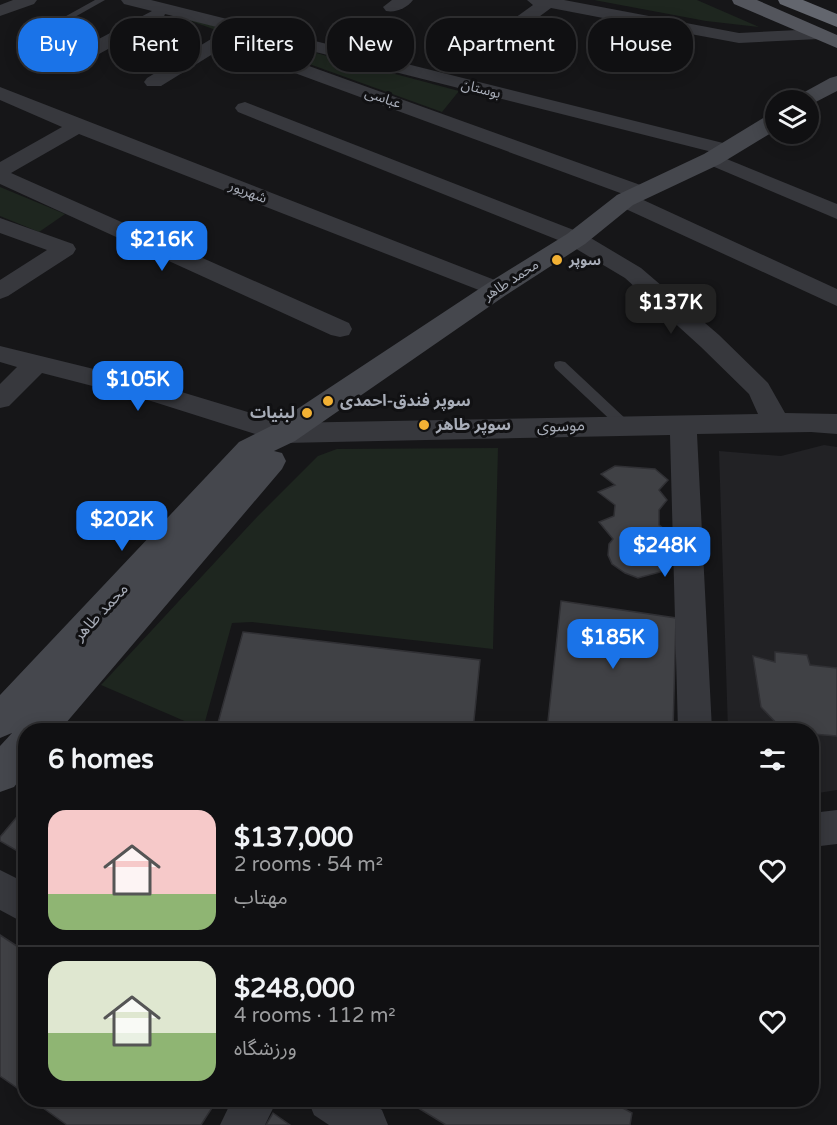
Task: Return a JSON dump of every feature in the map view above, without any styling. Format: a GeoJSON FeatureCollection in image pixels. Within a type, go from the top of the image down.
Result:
{"type":"FeatureCollection","features":[{"type":"Feature","properties":{"kind":"highway"},"geometry":{"type":"LineString","coordinates":[[787,0],[837,21]]}},
{"type":"Feature","properties":{"kind":"main road"},"geometry":{"type":"LineString","coordinates":[[741,0],[837,42]]}},
{"type":"Feature","properties":{"kind":"main road"},"geometry":{"type":"LineString","coordinates":[[819,93],[837,82]]}},
{"type":"Feature","properties":{"kind":"main road","name":"محمد طاهر"},"geometry":{"type":"LineString","coordinates":[[0,774],[7,726],[250,450],[284,433],[497,289],[576,239],[631,196],[720,155],[765,127]]}},
{"type":"Feature","properties":{"kind":"main road","name":"محمد طاهر"},"geometry":{"type":"LineString","coordinates":[[43,723],[274,457],[284,433]]}},
{"type":"Feature","properties":{"kind":"street"},"geometry":{"type":"LineString","coordinates":[[0,11],[28,0]]}},
{"type":"Feature","properties":{"kind":"street","name":"عباسی"},"geometry":{"type":"LineString","coordinates":[[130,0],[157,15],[212,36]]}},
{"type":"Feature","properties":{"kind":"street","name":"بوستان"},"geometry":{"type":"LineString","coordinates":[[130,0],[480,89],[720,155],[833,205]]}},
{"type":"Feature","properties":{"kind":"street"},"geometry":{"type":"LineString","coordinates":[[523,18],[542,1],[633,18]]}},
{"type":"Feature","properties":{"kind":"street"},"geometry":{"type":"LineString","coordinates":[[98,47],[157,15]]}},
{"type":"Feature","properties":{"kind":"street"},"geometry":{"type":"LineString","coordinates":[[693,29],[739,38],[819,34]]}},
{"type":"Feature","properties":{"kind":"street"},"geometry":{"type":"LineString","coordinates":[[154,82],[212,46]]}},
{"type":"Feature","properties":{"kind":"street","name":"عباسی"},"geometry":{"type":"LineString","coordinates":[[306,72],[451,122],[631,196],[837,298]]}},
{"type":"Feature","properties":{"kind":"street"},"geometry":{"type":"LineString","coordinates":[[451,122],[480,89]]}},
{"type":"Feature","properties":{"kind":"street","name":"شهریور"},"geometry":{"type":"LineString","coordinates":[[0,93],[78,126],[497,289]]}},
{"type":"Feature","properties":{"kind":"street"},"geometry":{"type":"LineString","coordinates":[[245,108],[576,239],[633,273],[710,341],[759,389],[776,422]]}},
{"type":"Feature","properties":{"kind":"street"},"geometry":{"type":"LineString","coordinates":[[0,171],[78,126]]}},
{"type":"Feature","properties":{"kind":"street"},"geometry":{"type":"LineString","coordinates":[[0,176],[340,330]]}},
{"type":"Feature","properties":{"kind":"street"},"geometry":{"type":"LineString","coordinates":[[42,240],[80,212]]}},
{"type":"Feature","properties":{"kind":"street"},"geometry":{"type":"LineString","coordinates":[[0,225],[65,249],[0,291]]}},
{"type":"Feature","properties":{"kind":"street","name":"موسوی"},"geometry":{"type":"LineString","coordinates":[[0,354],[155,393],[284,433],[622,424],[776,422],[837,424]]}},
{"type":"Feature","properties":{"kind":"street"},"geometry":{"type":"LineString","coordinates":[[0,399],[37,363]]}},
{"type":"Feature","properties":{"kind":"street"},"geometry":{"type":"LineString","coordinates":[[683,424],[695,723]]}},
{"type":"Feature","properties":{"kind":"street"},"geometry":{"type":"LineString","coordinates":[[819,829],[837,827]]}},
{"type":"Feature","properties":{"kind":"street"},"geometry":{"type":"LineString","coordinates":[[0,889],[18,900]]}},
{"type":"Feature","properties":{"kind":"street"},"geometry":{"type":"LineString","coordinates":[[241,1125],[252,1107]]}},
{"type":"Feature","properties":{"kind":"street"},"geometry":{"type":"LineString","coordinates":[[339,1107],[367,1125]]}},
{"type":"Feature","properties":{"kind":"lane"},"geometry":{"type":"LineString","coordinates":[[67,18],[100,0]]}},
{"type":"Feature","properties":{"kind":"lane"},"geometry":{"type":"LineString","coordinates":[[560,365],[622,424]]}},
{"type":"Feature","properties":{"kind":"shaded area"},"geometry":{"type":"Polygon","coordinates":[[[594,0],[697,0],[759,27],[690,18],[594,0]]]}},
{"type":"Feature","properties":{"kind":"shaded area"},"geometry":{"type":"Polygon","coordinates":[[[200,22],[212,25],[212,29],[200,24],[200,22]]]}},
{"type":"Feature","properties":{"kind":"shaded area"},"geometry":{"type":"Polygon","coordinates":[[[315,53],[327,56],[327,70],[315,66],[315,53]]]}},
{"type":"Feature","properties":{"kind":"shaded area"},"geometry":{"type":"Polygon","coordinates":[[[332,72],[388,72],[459,91],[442,112],[332,72]]]}},
{"type":"Feature","properties":{"kind":"shaded area"},"geometry":{"type":"Polygon","coordinates":[[[0,187],[65,214],[39,232],[0,216],[0,187]]]}},
{"type":"Feature","properties":{"kind":"shaded area"},"geometry":{"type":"Polygon","coordinates":[[[824,445],[837,447],[837,668],[810,665],[806,655],[776,652],[775,662],[754,656],[761,707],[776,723],[728,723],[719,451],[781,456],[824,445]]]}},
{"type":"Feature","properties":{"kind":"shaded area"},"geometry":{"type":"Polygon","coordinates":[[[498,448],[493,649],[252,622],[232,623],[205,723],[189,723],[101,685],[257,517],[318,456],[337,449],[498,448]]]}},
{"type":"Feature","properties":{"kind":"shaded area"},"geometry":{"type":"Polygon","coordinates":[[[819,735],[837,736],[837,790],[819,793],[819,735]]]}},
{"type":"Feature","properties":{"kind":"building"},"geometry":{"type":"Polygon","coordinates":[[[615,466],[655,469],[668,480],[659,490],[667,500],[659,510],[659,525],[669,533],[660,542],[667,555],[664,571],[638,578],[612,564],[608,555],[609,544],[613,539],[599,522],[614,516],[615,505],[598,492],[615,485],[601,474],[615,466]]]}},
{"type":"Feature","properties":{"kind":"building"},"geometry":{"type":"Polygon","coordinates":[[[561,601],[676,618],[673,723],[548,723],[561,601]]]}},
{"type":"Feature","properties":{"kind":"building"},"geometry":{"type":"Polygon","coordinates":[[[243,632],[480,660],[474,723],[218,723],[243,632]]]}},
{"type":"Feature","properties":{"kind":"building"},"geometry":{"type":"Polygon","coordinates":[[[775,652],[807,655],[810,665],[837,668],[837,736],[819,735],[819,723],[776,723],[761,707],[753,656],[775,662],[775,652]]]}},
{"type":"Feature","properties":{"kind":"building"},"geometry":{"type":"Polygon","coordinates":[[[18,816],[18,851],[0,841],[0,837],[18,816]]]}},
{"type":"Feature","properties":{"kind":"building"},"geometry":{"type":"Polygon","coordinates":[[[0,935],[18,947],[18,1088],[0,1076],[0,935]]]}},
{"type":"Feature","properties":{"kind":"building"},"geometry":{"type":"Polygon","coordinates":[[[42,1107],[213,1107],[201,1125],[67,1125],[42,1107]]]}},
{"type":"Feature","properties":{"kind":"building"},"geometry":{"type":"Polygon","coordinates":[[[416,1107],[621,1107],[632,1113],[630,1125],[446,1125],[416,1107]]]}},
{"type":"Feature","properties":{"kind":"building"},"geometry":{"type":"Polygon","coordinates":[[[273,1113],[290,1125],[266,1125],[273,1113]]]}},
{"type":"Feature","properties":{"kind":"place","name":"سوپر"},"geometry":{"type":"Point","coordinates":[557,260]}},
{"type":"Feature","properties":{"kind":"place","name":"سوپر فندق-احمدی"},"geometry":{"type":"Point","coordinates":[328,401]}},
{"type":"Feature","properties":{"kind":"place","name":"لبنیات"},"geometry":{"type":"Point","coordinates":[307,413]}},
{"type":"Feature","properties":{"kind":"place","name":"سوپر طاهر"},"geometry":{"type":"Point","coordinates":[424,425]}}]}
